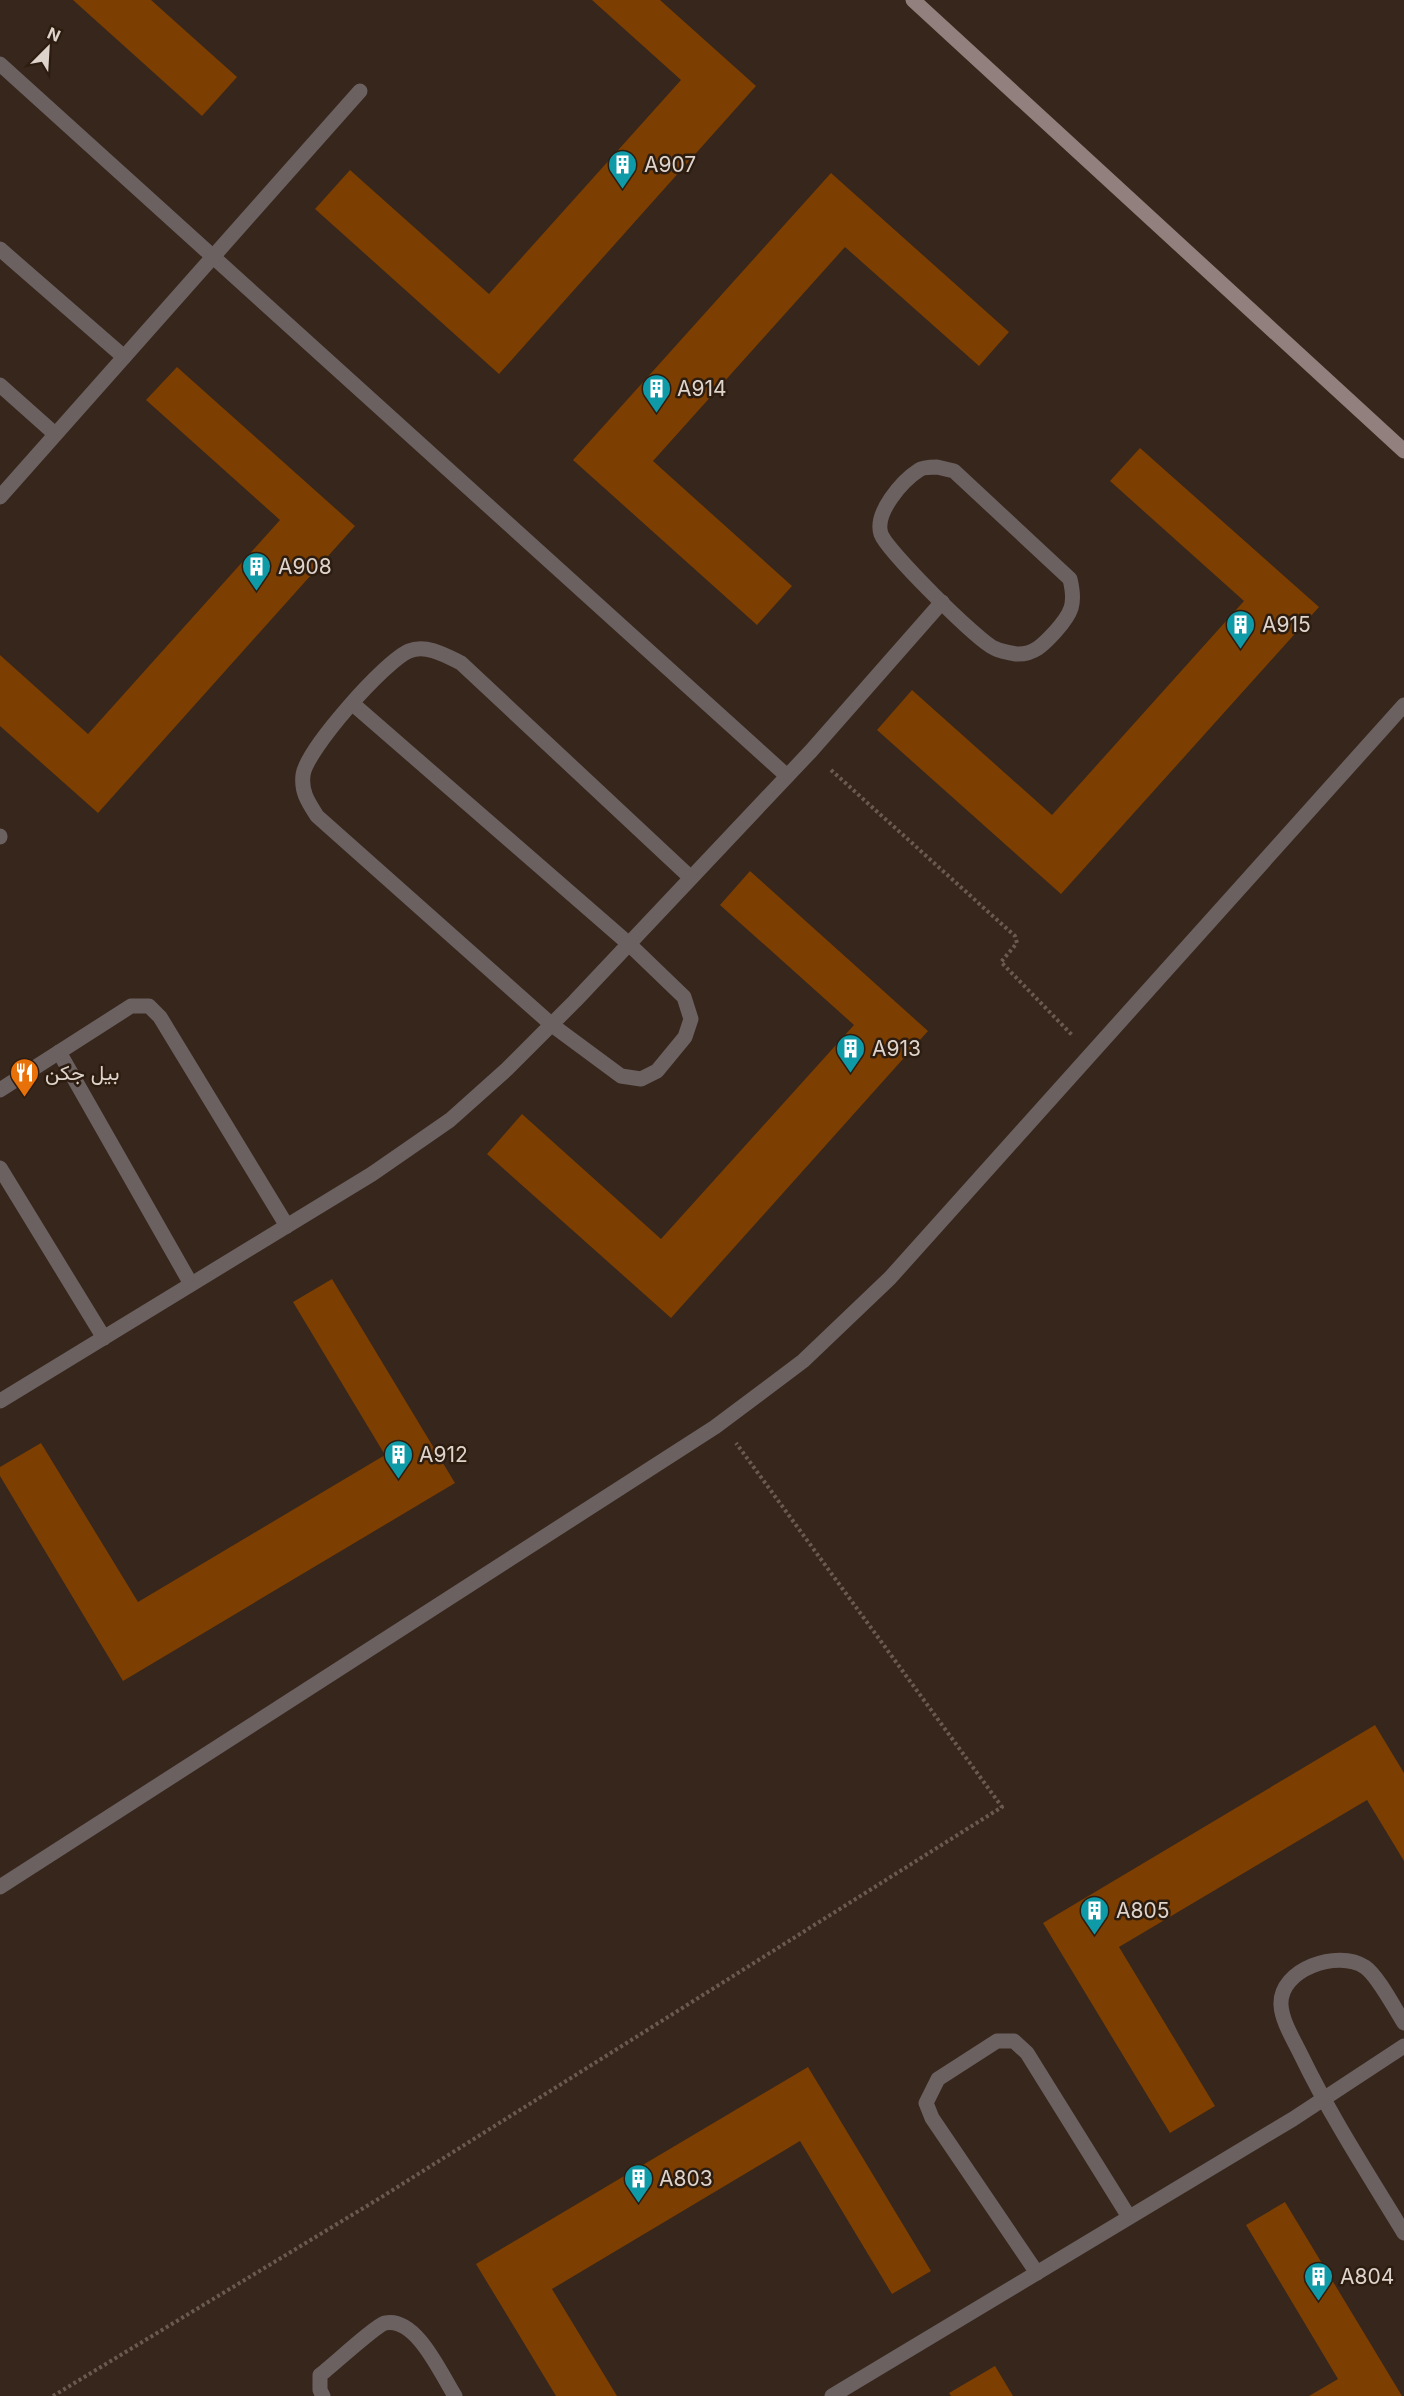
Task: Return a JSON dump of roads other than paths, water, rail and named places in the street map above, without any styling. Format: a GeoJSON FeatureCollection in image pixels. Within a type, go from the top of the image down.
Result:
{"type":"FeatureCollection","features":[{"type":"Feature","properties":{"kind":"street"},"geometry":{"type":"LineString","coordinates":[[913,0],[1404,451]]}},
{"type":"Feature","properties":{"kind":"street"},"geometry":{"type":"LineString","coordinates":[[0,64],[787,776]]}},
{"type":"Feature","properties":{"kind":"street"},"geometry":{"type":"LineString","coordinates":[[0,497],[360,91]]}},
{"type":"Feature","properties":{"kind":"street"},"geometry":{"type":"LineString","coordinates":[[0,249],[124,357]]}},
{"type":"Feature","properties":{"kind":"street"},"geometry":{"type":"LineString","coordinates":[[0,385],[56,434]]}},
{"type":"Feature","properties":{"kind":"street"},"geometry":{"type":"LineString","coordinates":[[937,466],[954,471],[1070,579],[1075,600],[1066,619],[1040,649],[1018,654],[993,648],[942,602],[894,553],[881,533],[882,516],[888,501],[920,469],[937,466]]}},
{"type":"Feature","properties":{"kind":"street"},"geometry":{"type":"LineString","coordinates":[[0,1401],[372,1174],[450,1120],[552,1025],[629,944],[810,751],[942,602]]}},
{"type":"Feature","properties":{"kind":"street"},"geometry":{"type":"LineString","coordinates":[[353,704],[629,944],[684,997],[691,1019],[685,1037],[657,1071],[641,1080],[621,1076],[552,1025],[317,816],[303,796],[303,773],[313,750],[353,704],[387,665],[410,650],[436,650],[460,663],[691,878]]}},
{"type":"Feature","properties":{"kind":"street"},"geometry":{"type":"LineString","coordinates":[[0,1887],[721,1422],[803,1361],[890,1278],[1404,705]]}},
{"type":"Feature","properties":{"kind":"street"},"geometry":{"type":"LineString","coordinates":[[0,1090],[131,1006],[149,1006],[160,1017],[287,1226]]}},
{"type":"Feature","properties":{"kind":"street"},"geometry":{"type":"LineString","coordinates":[[59,1052],[191,1284]]}},
{"type":"Feature","properties":{"kind":"street"},"geometry":{"type":"LineString","coordinates":[[0,1168],[104,1338]]}},
{"type":"Feature","properties":{"kind":"street"},"geometry":{"type":"LineString","coordinates":[[1404,2023],[1367,1968],[1348,1959],[1329,1959],[1295,1976],[1286,1988],[1281,2004],[1286,2024],[1323,2099],[1404,2233]]}},
{"type":"Feature","properties":{"kind":"street"},"geometry":{"type":"LineString","coordinates":[[1037,2273],[933,2118],[926,2103],[938,2079],[997,2042],[1014,2041],[1027,2053],[1129,2217]]}},
{"type":"Feature","properties":{"kind":"street"},"geometry":{"type":"LineString","coordinates":[[842,2393],[1323,2099],[1404,2046]]}},
{"type":"Feature","properties":{"kind":"street"},"geometry":{"type":"LineString","coordinates":[[323,2396],[320,2390],[320,2375],[384,2323],[399,2323],[416,2334],[454,2396]]}},
{"type":"Feature","properties":{"kind":"place","name":"A907"},"geometry":{"type":"Point","coordinates":[623,190]}},
{"type":"Feature","properties":{"kind":"place","name":"A914"},"geometry":{"type":"Point","coordinates":[656,414]}},
{"type":"Feature","properties":{"kind":"place","name":"A908"},"geometry":{"type":"Point","coordinates":[257,592]}},
{"type":"Feature","properties":{"kind":"place","name":"A915"},"geometry":{"type":"Point","coordinates":[1241,650]}},
{"type":"Feature","properties":{"kind":"place","name":"A913"},"geometry":{"type":"Point","coordinates":[851,1074]}},
{"type":"Feature","properties":{"kind":"place","name":"بيل جكن"},"geometry":{"type":"Point","coordinates":[24,1098]}},
{"type":"Feature","properties":{"kind":"place","name":"A912"},"geometry":{"type":"Point","coordinates":[398,1480]}},
{"type":"Feature","properties":{"kind":"place","name":"A805"},"geometry":{"type":"Point","coordinates":[1095,1936]}},
{"type":"Feature","properties":{"kind":"place","name":"A803"},"geometry":{"type":"Point","coordinates":[638,2204]}},
{"type":"Feature","properties":{"kind":"place","name":"A804"},"geometry":{"type":"Point","coordinates":[1319,2302]}}]}
